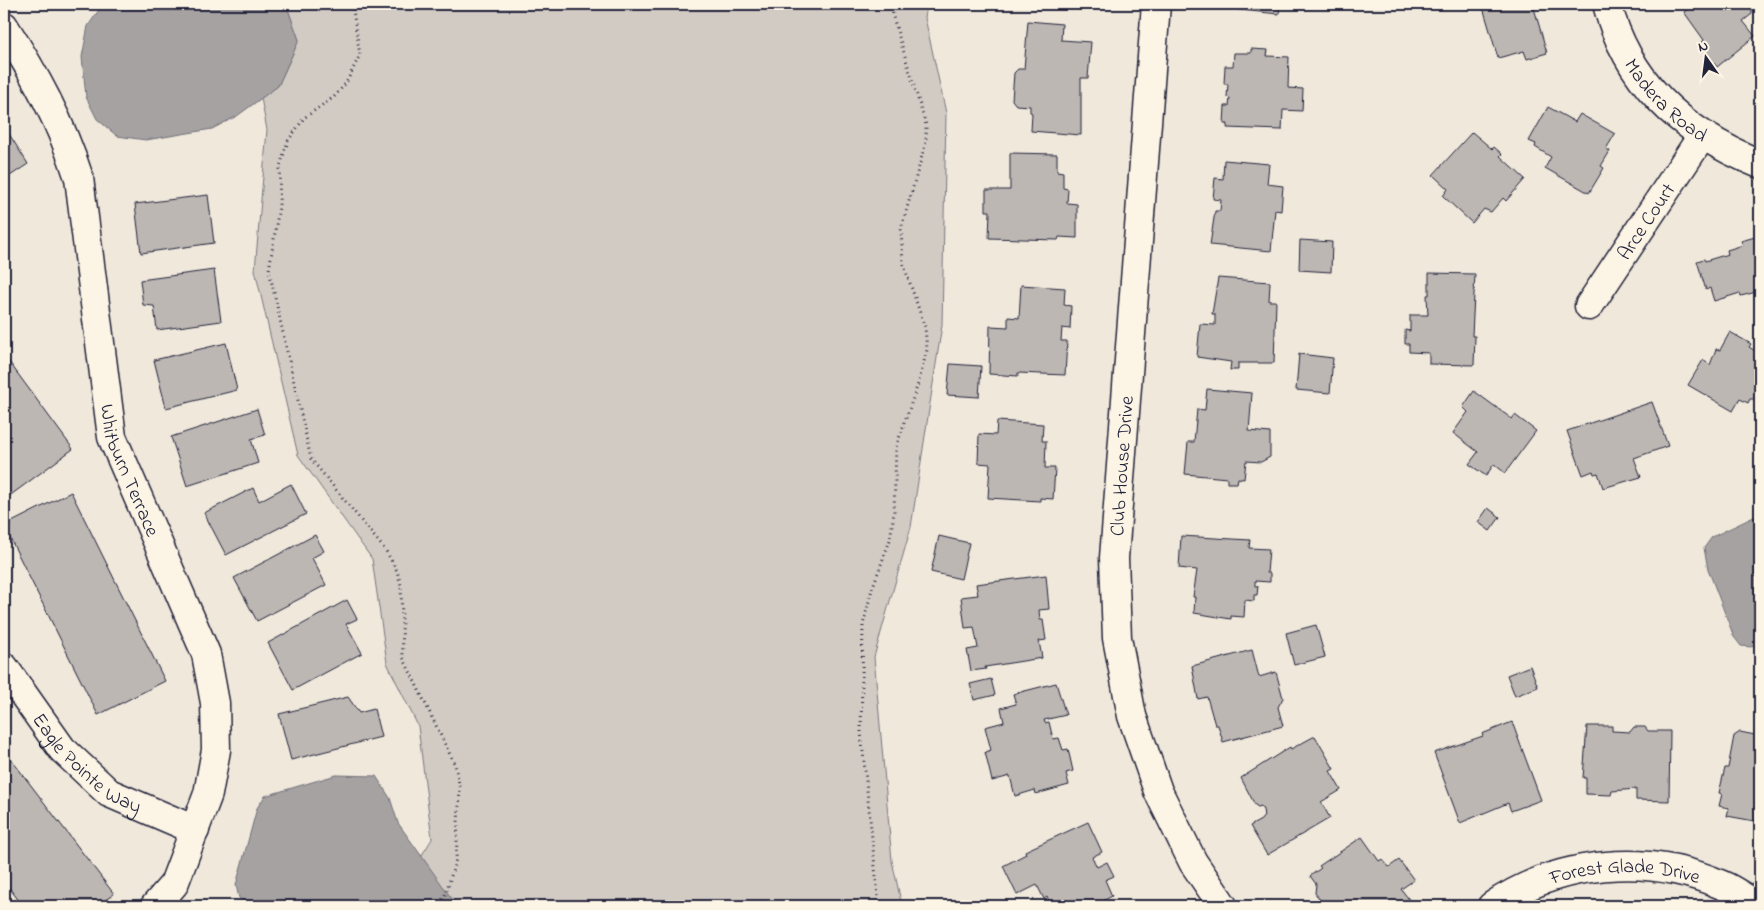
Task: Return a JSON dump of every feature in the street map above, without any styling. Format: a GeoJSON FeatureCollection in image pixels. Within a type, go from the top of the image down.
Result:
{"type":"FeatureCollection","features":[{"type":"Feature","properties":{"kind":"street","name":"Club House Drive"},"geometry":{"type":"LineString","coordinates":[[1156,4],[1114,558],[1117,638],[1132,716],[1158,791],[1193,862],[1223,906]]}},
{"type":"Feature","properties":{"kind":"street","name":"Madera Road"},"geometry":{"type":"LineString","coordinates":[[1608,4],[1612,21],[1628,55],[1650,90],[1677,117],[1702,136],[1760,164]]}},
{"type":"Feature","properties":{"kind":"street","name":"Whitburn Terrace"},"geometry":{"type":"LineString","coordinates":[[4,26],[48,98],[67,140],[77,171],[112,437],[206,654],[215,703],[216,750],[208,794],[174,884],[155,906]]}},
{"type":"Feature","properties":{"kind":"street","name":"Arce Court"},"geometry":{"type":"LineString","coordinates":[[1589,306],[1702,136]]}},
{"type":"Feature","properties":{"kind":"street","name":"Eagle Pointe Way"},"geometry":{"type":"LineString","coordinates":[[4,667],[62,749],[110,793],[195,830]]}},
{"type":"Feature","properties":{"kind":"street","name":"Forest Glade Drive"},"geometry":{"type":"LineString","coordinates":[[1492,906],[1514,892],[1563,872],[1617,864],[1671,868],[1722,885],[1758,906]]}},
{"type":"Feature","properties":{"kind":"path"},"geometry":{"type":"LineString","coordinates":[[352,4],[360,55],[346,83],[334,96],[304,118],[288,141],[280,166],[280,207],[268,270],[311,459],[386,551],[397,571],[401,585],[403,657],[455,765],[460,788],[456,860],[439,906]]}},
{"type":"Feature","properties":{"kind":"path"},"geometry":{"type":"LineString","coordinates":[[880,906],[861,732],[863,625],[872,589],[890,540],[894,512],[896,448],[919,381],[927,350],[925,327],[903,263],[901,229],[926,142],[926,125],[893,17],[892,4]]}},
{"type":"Feature","properties":{"kind":"shaded area"},"geometry":{"type":"Polygon","coordinates":[[[103,4],[286,4],[299,40],[278,86],[237,116],[212,129],[146,140],[117,136],[97,119],[86,97],[82,57],[88,26],[103,4]]]}},
{"type":"Feature","properties":{"kind":"shaded area"},"geometry":{"type":"Polygon","coordinates":[[[286,4],[927,4],[925,18],[946,113],[942,325],[911,527],[874,657],[892,861],[902,906],[390,906],[432,839],[418,726],[387,663],[372,559],[298,455],[255,270],[267,130],[261,98],[278,86],[299,40],[286,4]]]}},
{"type":"Feature","properties":{"kind":"shaded area"},"geometry":{"type":"Polygon","coordinates":[[[1760,514],[1760,643],[1751,647],[1741,646],[1734,637],[1708,569],[1704,548],[1712,537],[1760,514]]]}},
{"type":"Feature","properties":{"kind":"shaded area"},"geometry":{"type":"Polygon","coordinates":[[[336,775],[376,776],[390,798],[398,823],[457,906],[250,906],[239,898],[236,885],[257,808],[265,796],[336,775]]]}},
{"type":"Feature","properties":{"kind":"building"},"geometry":{"type":"Polygon","coordinates":[[[1221,4],[1280,4],[1279,14],[1221,8],[1221,4]]]}},
{"type":"Feature","properties":{"kind":"building"},"geometry":{"type":"Polygon","coordinates":[[[1482,4],[1536,4],[1537,7],[1534,8],[1547,53],[1527,59],[1524,51],[1498,58],[1482,4]]]}},
{"type":"Feature","properties":{"kind":"building"},"geometry":{"type":"Polygon","coordinates":[[[1694,4],[1749,4],[1752,8],[1752,14],[1743,21],[1755,36],[1717,67],[1699,45],[1704,40],[1684,12],[1694,4]]]}},
{"type":"Feature","properties":{"kind":"building"},"geometry":{"type":"Polygon","coordinates":[[[1028,21],[1062,24],[1061,40],[1091,42],[1088,78],[1081,78],[1081,135],[1031,131],[1032,113],[1030,112],[1030,106],[1016,105],[1012,100],[1014,73],[1018,69],[1024,69],[1028,21]]]}},
{"type":"Feature","properties":{"kind":"building"},"geometry":{"type":"Polygon","coordinates":[[[1251,49],[1268,50],[1267,56],[1289,57],[1288,88],[1303,89],[1302,111],[1283,110],[1282,130],[1227,128],[1228,124],[1224,124],[1225,106],[1229,106],[1230,98],[1227,97],[1228,84],[1224,84],[1225,66],[1233,66],[1234,53],[1251,53],[1251,49]]]}},
{"type":"Feature","properties":{"kind":"building"},"geometry":{"type":"Polygon","coordinates":[[[1548,107],[1575,122],[1580,114],[1615,134],[1606,149],[1610,151],[1601,166],[1604,168],[1589,193],[1545,168],[1551,157],[1535,147],[1536,144],[1529,141],[1548,107]]]}},
{"type":"Feature","properties":{"kind":"building"},"geometry":{"type":"Polygon","coordinates":[[[4,126],[28,164],[4,180],[4,126]]]}},
{"type":"Feature","properties":{"kind":"building"},"geometry":{"type":"Polygon","coordinates":[[[1472,132],[1492,149],[1494,147],[1502,154],[1500,156],[1525,179],[1506,201],[1503,198],[1491,212],[1484,209],[1472,223],[1443,196],[1448,189],[1433,175],[1472,132]]]}},
{"type":"Feature","properties":{"kind":"building"},"geometry":{"type":"Polygon","coordinates":[[[1010,153],[1057,154],[1057,171],[1063,172],[1063,188],[1068,189],[1067,203],[1077,204],[1077,238],[1059,237],[1058,240],[989,238],[990,211],[986,211],[986,190],[1010,190],[1010,153]]]}},
{"type":"Feature","properties":{"kind":"building"},"geometry":{"type":"Polygon","coordinates":[[[1224,160],[1269,164],[1267,184],[1283,186],[1281,211],[1275,210],[1271,251],[1210,245],[1215,211],[1220,211],[1221,200],[1213,199],[1215,178],[1223,179],[1224,160]]]}},
{"type":"Feature","properties":{"kind":"building"},"geometry":{"type":"Polygon","coordinates":[[[208,195],[214,243],[141,253],[135,204],[208,195]]]}},
{"type":"Feature","properties":{"kind":"building"},"geometry":{"type":"Polygon","coordinates":[[[1755,237],[1756,241],[1760,240],[1760,291],[1741,296],[1740,293],[1714,301],[1710,288],[1706,290],[1697,261],[1704,259],[1705,261],[1728,254],[1727,250],[1743,245],[1741,241],[1755,237]]]}},
{"type":"Feature","properties":{"kind":"building"},"geometry":{"type":"Polygon","coordinates":[[[1300,240],[1332,242],[1331,272],[1299,270],[1300,240]]]}},
{"type":"Feature","properties":{"kind":"building"},"geometry":{"type":"Polygon","coordinates":[[[214,270],[221,321],[157,330],[154,306],[143,305],[140,280],[214,270]]]}},
{"type":"Feature","properties":{"kind":"building"},"geometry":{"type":"Polygon","coordinates":[[[1429,273],[1475,274],[1472,336],[1475,336],[1474,365],[1429,364],[1429,353],[1409,352],[1409,344],[1405,344],[1405,330],[1410,331],[1410,315],[1428,315],[1429,273]]]}},
{"type":"Feature","properties":{"kind":"building"},"geometry":{"type":"Polygon","coordinates":[[[1218,278],[1270,282],[1269,301],[1276,301],[1274,363],[1238,363],[1238,370],[1230,370],[1231,362],[1197,357],[1200,324],[1215,325],[1215,314],[1212,314],[1218,278]]]}},
{"type":"Feature","properties":{"kind":"building"},"geometry":{"type":"Polygon","coordinates":[[[1021,285],[1065,288],[1064,305],[1071,306],[1070,329],[1062,328],[1061,341],[1067,341],[1065,375],[1018,373],[1018,376],[989,374],[990,326],[1008,327],[1008,317],[1019,318],[1021,285]]]}},
{"type":"Feature","properties":{"kind":"building"},"geometry":{"type":"Polygon","coordinates":[[[1730,332],[1751,344],[1749,347],[1760,354],[1760,359],[1754,370],[1760,373],[1760,399],[1750,399],[1748,403],[1740,399],[1733,411],[1688,385],[1703,360],[1710,365],[1716,349],[1720,350],[1730,332]]]}},
{"type":"Feature","properties":{"kind":"building"},"geometry":{"type":"Polygon","coordinates":[[[226,343],[237,390],[166,408],[154,360],[226,343]]]}},
{"type":"Feature","properties":{"kind":"building"},"geometry":{"type":"Polygon","coordinates":[[[1299,354],[1333,358],[1330,393],[1296,390],[1299,354]]]}},
{"type":"Feature","properties":{"kind":"building"},"geometry":{"type":"Polygon","coordinates":[[[4,355],[73,449],[4,500],[4,355]]]}},
{"type":"Feature","properties":{"kind":"building"},"geometry":{"type":"Polygon","coordinates":[[[950,364],[981,366],[979,397],[947,395],[950,364]]]}},
{"type":"Feature","properties":{"kind":"building"},"geometry":{"type":"Polygon","coordinates":[[[1207,389],[1252,393],[1249,431],[1270,433],[1270,457],[1261,462],[1246,461],[1244,479],[1238,478],[1237,483],[1227,483],[1227,478],[1185,474],[1188,442],[1194,442],[1197,409],[1205,410],[1207,389]]]}},
{"type":"Feature","properties":{"kind":"building"},"geometry":{"type":"Polygon","coordinates":[[[1474,391],[1512,419],[1515,415],[1536,431],[1505,473],[1494,464],[1486,476],[1469,464],[1478,452],[1453,433],[1468,412],[1463,407],[1474,391]]]}},
{"type":"Feature","properties":{"kind":"building"},"geometry":{"type":"Polygon","coordinates":[[[1652,402],[1668,446],[1634,458],[1641,477],[1603,488],[1598,473],[1594,474],[1593,471],[1583,475],[1567,431],[1652,402]]]}},
{"type":"Feature","properties":{"kind":"building"},"geometry":{"type":"Polygon","coordinates":[[[257,409],[265,435],[251,439],[258,463],[187,486],[171,437],[257,409]]]}},
{"type":"Feature","properties":{"kind":"building"},"geometry":{"type":"Polygon","coordinates":[[[997,421],[1043,424],[1042,441],[1046,441],[1045,468],[1055,468],[1053,499],[1040,498],[1040,501],[988,498],[990,464],[978,463],[979,434],[996,435],[997,421]]]}},
{"type":"Feature","properties":{"kind":"building"},"geometry":{"type":"Polygon","coordinates":[[[291,484],[306,514],[226,555],[204,513],[253,488],[259,501],[291,484]]]}},
{"type":"Feature","properties":{"kind":"building"},"geometry":{"type":"Polygon","coordinates":[[[71,492],[165,681],[98,715],[4,526],[71,492]]]}},
{"type":"Feature","properties":{"kind":"building"},"geometry":{"type":"Polygon","coordinates":[[[1488,508],[1500,517],[1490,531],[1478,522],[1488,508]]]}},
{"type":"Feature","properties":{"kind":"building"},"geometry":{"type":"Polygon","coordinates":[[[315,535],[324,551],[312,558],[326,585],[257,621],[234,578],[315,535]]]}},
{"type":"Feature","properties":{"kind":"building"},"geometry":{"type":"Polygon","coordinates":[[[939,536],[969,543],[961,579],[931,572],[939,536]]]}},
{"type":"Feature","properties":{"kind":"building"},"geometry":{"type":"Polygon","coordinates":[[[1181,536],[1250,540],[1249,548],[1269,549],[1267,573],[1270,573],[1270,582],[1255,581],[1255,586],[1258,586],[1257,595],[1254,595],[1254,601],[1245,600],[1244,617],[1231,616],[1231,619],[1194,613],[1195,597],[1193,597],[1197,570],[1179,568],[1181,536]]]}},
{"type":"Feature","properties":{"kind":"building"},"geometry":{"type":"Polygon","coordinates":[[[1046,575],[1049,609],[1039,610],[1040,620],[1043,620],[1046,640],[1039,641],[1042,658],[971,671],[967,650],[978,648],[974,627],[965,628],[961,597],[978,595],[976,584],[1046,575]]]}},
{"type":"Feature","properties":{"kind":"building"},"geometry":{"type":"Polygon","coordinates":[[[347,600],[357,619],[346,624],[362,653],[293,690],[268,643],[347,600]]]}},
{"type":"Feature","properties":{"kind":"building"},"geometry":{"type":"Polygon","coordinates":[[[1316,625],[1325,657],[1294,665],[1286,633],[1316,625]]]}},
{"type":"Feature","properties":{"kind":"building"},"geometry":{"type":"Polygon","coordinates":[[[1252,650],[1259,677],[1276,672],[1283,698],[1278,707],[1283,726],[1223,742],[1218,725],[1215,725],[1207,697],[1198,699],[1192,666],[1252,650]]]}},
{"type":"Feature","properties":{"kind":"building"},"geometry":{"type":"Polygon","coordinates":[[[1530,666],[1538,687],[1515,696],[1507,675],[1530,666]]]}},
{"type":"Feature","properties":{"kind":"building"},"geometry":{"type":"Polygon","coordinates":[[[991,679],[995,695],[974,700],[970,684],[991,679]]]}},
{"type":"Feature","properties":{"kind":"building"},"geometry":{"type":"Polygon","coordinates":[[[1056,683],[1066,715],[1044,720],[1045,723],[1049,722],[1053,739],[1059,738],[1063,750],[1068,749],[1073,771],[1066,773],[1069,785],[1036,794],[1035,790],[1015,796],[1010,776],[992,781],[985,752],[991,750],[985,727],[1004,722],[1001,708],[1016,704],[1013,694],[1056,683]]]}},
{"type":"Feature","properties":{"kind":"building"},"geometry":{"type":"Polygon","coordinates":[[[348,697],[359,713],[374,709],[381,737],[291,760],[279,714],[348,697]]]}},
{"type":"Feature","properties":{"kind":"building"},"geometry":{"type":"Polygon","coordinates":[[[1512,722],[1541,800],[1511,811],[1508,803],[1460,823],[1434,753],[1483,736],[1482,734],[1512,722]]]}},
{"type":"Feature","properties":{"kind":"building"},"geometry":{"type":"Polygon","coordinates":[[[1587,726],[1612,726],[1612,731],[1630,732],[1634,727],[1645,727],[1648,731],[1670,731],[1669,801],[1636,800],[1636,789],[1612,791],[1611,795],[1586,794],[1586,778],[1583,778],[1587,726]]]}},
{"type":"Feature","properties":{"kind":"building"},"geometry":{"type":"Polygon","coordinates":[[[1740,732],[1760,736],[1760,822],[1727,816],[1729,808],[1719,806],[1722,794],[1719,793],[1725,768],[1728,768],[1734,736],[1740,732]]]}},
{"type":"Feature","properties":{"kind":"building"},"geometry":{"type":"Polygon","coordinates":[[[1315,736],[1334,769],[1330,771],[1341,790],[1321,802],[1330,818],[1267,855],[1250,826],[1261,820],[1264,816],[1263,810],[1261,806],[1255,805],[1241,778],[1290,747],[1291,749],[1315,736]]]}},
{"type":"Feature","properties":{"kind":"building"},"geometry":{"type":"Polygon","coordinates":[[[4,750],[114,894],[97,906],[23,906],[4,881],[4,750]]]}},
{"type":"Feature","properties":{"kind":"building"},"geometry":{"type":"Polygon","coordinates":[[[1088,822],[1102,852],[1092,857],[1097,867],[1107,862],[1114,876],[1105,880],[1112,896],[1099,903],[1101,906],[1052,906],[1047,897],[1044,899],[1037,885],[1017,895],[1003,866],[1026,854],[1025,851],[1088,822]]]}},
{"type":"Feature","properties":{"kind":"building"},"geometry":{"type":"Polygon","coordinates":[[[1362,837],[1379,861],[1382,859],[1389,867],[1399,860],[1414,880],[1401,889],[1414,906],[1334,906],[1331,901],[1320,900],[1315,893],[1316,884],[1310,876],[1321,868],[1319,866],[1362,837]]]}}]}
